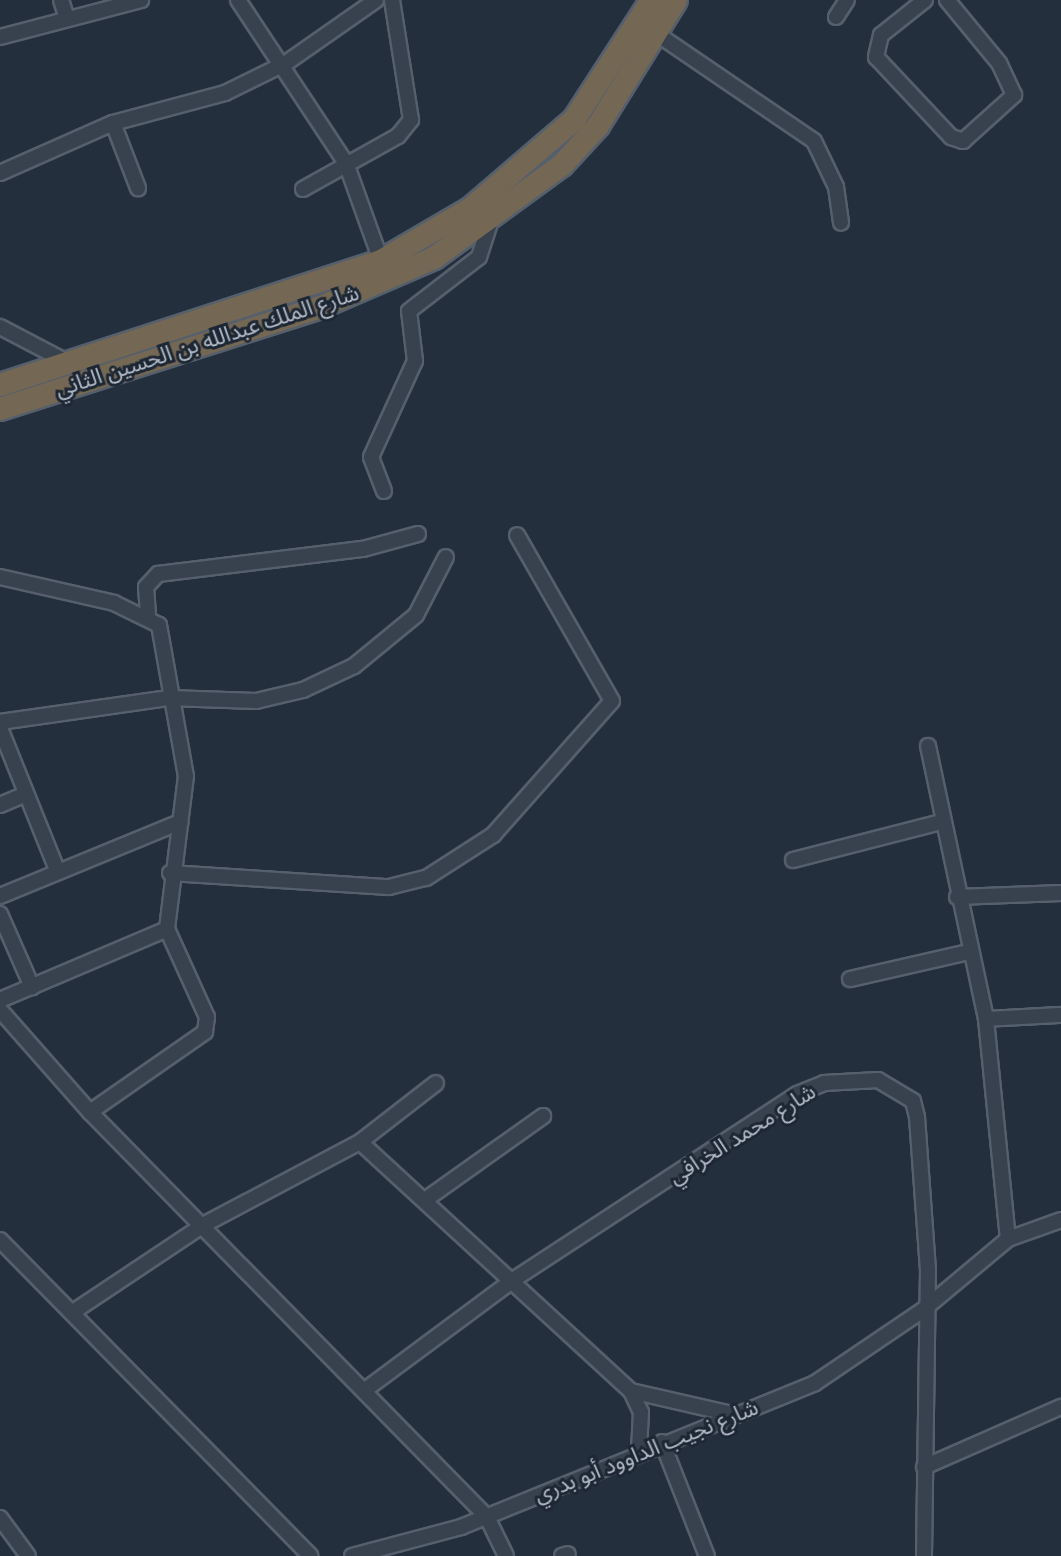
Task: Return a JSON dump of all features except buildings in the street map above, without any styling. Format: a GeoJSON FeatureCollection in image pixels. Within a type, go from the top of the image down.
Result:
{"type":"FeatureCollection","features":[{"type":"Feature","properties":{"kind":"highway","name":"شارع الملك عبدالله بن الحسين الثاني"},"geometry":{"type":"LineString","coordinates":[[0,385],[381,261],[498,191],[540,154],[629,44],[652,0]]}},
{"type":"Feature","properties":{"kind":"highway","name":"شارع الملك عبدالله بن الحسين الثاني"},"geometry":{"type":"LineString","coordinates":[[0,409],[321,307],[434,258],[490,223],[598,126],[660,36],[676,0]]}},
{"type":"Feature","properties":{"kind":"street"},"geometry":{"type":"LineString","coordinates":[[61,0],[67,19]]}},
{"type":"Feature","properties":{"kind":"street"},"geometry":{"type":"LineString","coordinates":[[0,37],[141,0]]}},
{"type":"Feature","properties":{"kind":"street"},"geometry":{"type":"LineString","coordinates":[[238,0],[286,63],[346,163],[381,261]]}},
{"type":"Feature","properties":{"kind":"street"},"geometry":{"type":"LineString","coordinates":[[0,152],[2,171],[113,123],[225,93],[286,63],[376,0]]}},
{"type":"Feature","properties":{"kind":"street"},"geometry":{"type":"LineString","coordinates":[[303,189],[398,136],[411,120],[392,0]]}},
{"type":"Feature","properties":{"kind":"street"},"geometry":{"type":"LineString","coordinates":[[836,17],[847,0]]}},
{"type":"Feature","properties":{"kind":"street"},"geometry":{"type":"LineString","coordinates":[[925,0],[881,35],[876,57],[946,133],[963,141],[1014,95],[999,63],[947,0]]}},
{"type":"Feature","properties":{"kind":"street"},"geometry":{"type":"LineString","coordinates":[[660,36],[814,141],[836,187],[841,223]]}},
{"type":"Feature","properties":{"kind":"street"},"geometry":{"type":"LineString","coordinates":[[113,123],[138,188]]}},
{"type":"Feature","properties":{"kind":"street"},"geometry":{"type":"LineString","coordinates":[[384,491],[371,457],[415,361],[409,311],[479,257],[490,223]]}},
{"type":"Feature","properties":{"kind":"street"},"geometry":{"type":"LineString","coordinates":[[0,327],[69,363]]}},
{"type":"Feature","properties":{"kind":"street"},"geometry":{"type":"LineString","coordinates":[[90,1112],[205,1032],[207,1017],[167,929],[170,873],[186,776],[169,698],[161,632],[148,615],[146,587],[158,574],[363,549],[418,534]]}},
{"type":"Feature","properties":{"kind":"street"},"geometry":{"type":"LineString","coordinates":[[170,873],[389,887],[426,878],[493,835],[612,701],[517,535]]}},
{"type":"Feature","properties":{"kind":"street"},"geometry":{"type":"LineString","coordinates":[[0,722],[169,698],[256,701],[339,676],[416,615],[446,557]]}},
{"type":"Feature","properties":{"kind":"street"},"geometry":{"type":"LineString","coordinates":[[0,577],[148,615]]}},
{"type":"Feature","properties":{"kind":"street"},"geometry":{"type":"LineString","coordinates":[[0,728],[23,795],[58,872]]}},
{"type":"Feature","properties":{"kind":"street"},"geometry":{"type":"LineString","coordinates":[[928,746],[941,822],[986,1019],[1008,1239],[1061,1220]]}},
{"type":"Feature","properties":{"kind":"street"},"geometry":{"type":"LineString","coordinates":[[0,805],[23,795]]}},
{"type":"Feature","properties":{"kind":"street"},"geometry":{"type":"LineString","coordinates":[[0,896],[180,822]]}},
{"type":"Feature","properties":{"kind":"street"},"geometry":{"type":"LineString","coordinates":[[793,860],[941,822]]}},
{"type":"Feature","properties":{"kind":"street"},"geometry":{"type":"LineString","coordinates":[[957,897],[1061,893]]}},
{"type":"Feature","properties":{"kind":"street"},"geometry":{"type":"LineString","coordinates":[[0,914],[32,987]]}},
{"type":"Feature","properties":{"kind":"street"},"geometry":{"type":"LineString","coordinates":[[0,1000],[167,929]]}},
{"type":"Feature","properties":{"kind":"street"},"geometry":{"type":"LineString","coordinates":[[850,979],[969,952]]}},
{"type":"Feature","properties":{"kind":"street"},"geometry":{"type":"LineString","coordinates":[[0,1010],[90,1112],[205,1224],[487,1517],[506,1556]]}},
{"type":"Feature","properties":{"kind":"street"},"geometry":{"type":"LineString","coordinates":[[986,1019],[1061,1015]]}},
{"type":"Feature","properties":{"kind":"street","name":"شارع محمد الخرافي"},"geometry":{"type":"LineString","coordinates":[[365,1390],[513,1280],[797,1094],[824,1083],[878,1080],[913,1101],[917,1117],[928,1270],[923,1310],[924,1556]]}},
{"type":"Feature","properties":{"kind":"street"},"geometry":{"type":"LineString","coordinates":[[73,1312],[205,1224],[360,1142],[436,1083]]}},
{"type":"Feature","properties":{"kind":"street"},"geometry":{"type":"LineString","coordinates":[[425,1200],[543,1116]]}},
{"type":"Feature","properties":{"kind":"street"},"geometry":{"type":"LineString","coordinates":[[360,1142],[631,1391],[641,1412],[639,1450]]}},
{"type":"Feature","properties":{"kind":"street","name":"شارع نجيب الداوود أبو بدري"},"geometry":{"type":"LineString","coordinates":[[352,1556],[487,1517],[639,1450],[815,1383],[923,1310],[1008,1239]]}},
{"type":"Feature","properties":{"kind":"street"},"geometry":{"type":"LineString","coordinates":[[0,1240],[310,1556]]}},
{"type":"Feature","properties":{"kind":"street"},"geometry":{"type":"LineString","coordinates":[[631,1391],[734,1413]]}},
{"type":"Feature","properties":{"kind":"street"},"geometry":{"type":"LineString","coordinates":[[924,1467],[1061,1407]]}},
{"type":"Feature","properties":{"kind":"street"},"geometry":{"type":"LineString","coordinates":[[662,1442],[707,1556]]}},
{"type":"Feature","properties":{"kind":"street"},"geometry":{"type":"LineString","coordinates":[[0,1518],[28,1556]]}}]}
